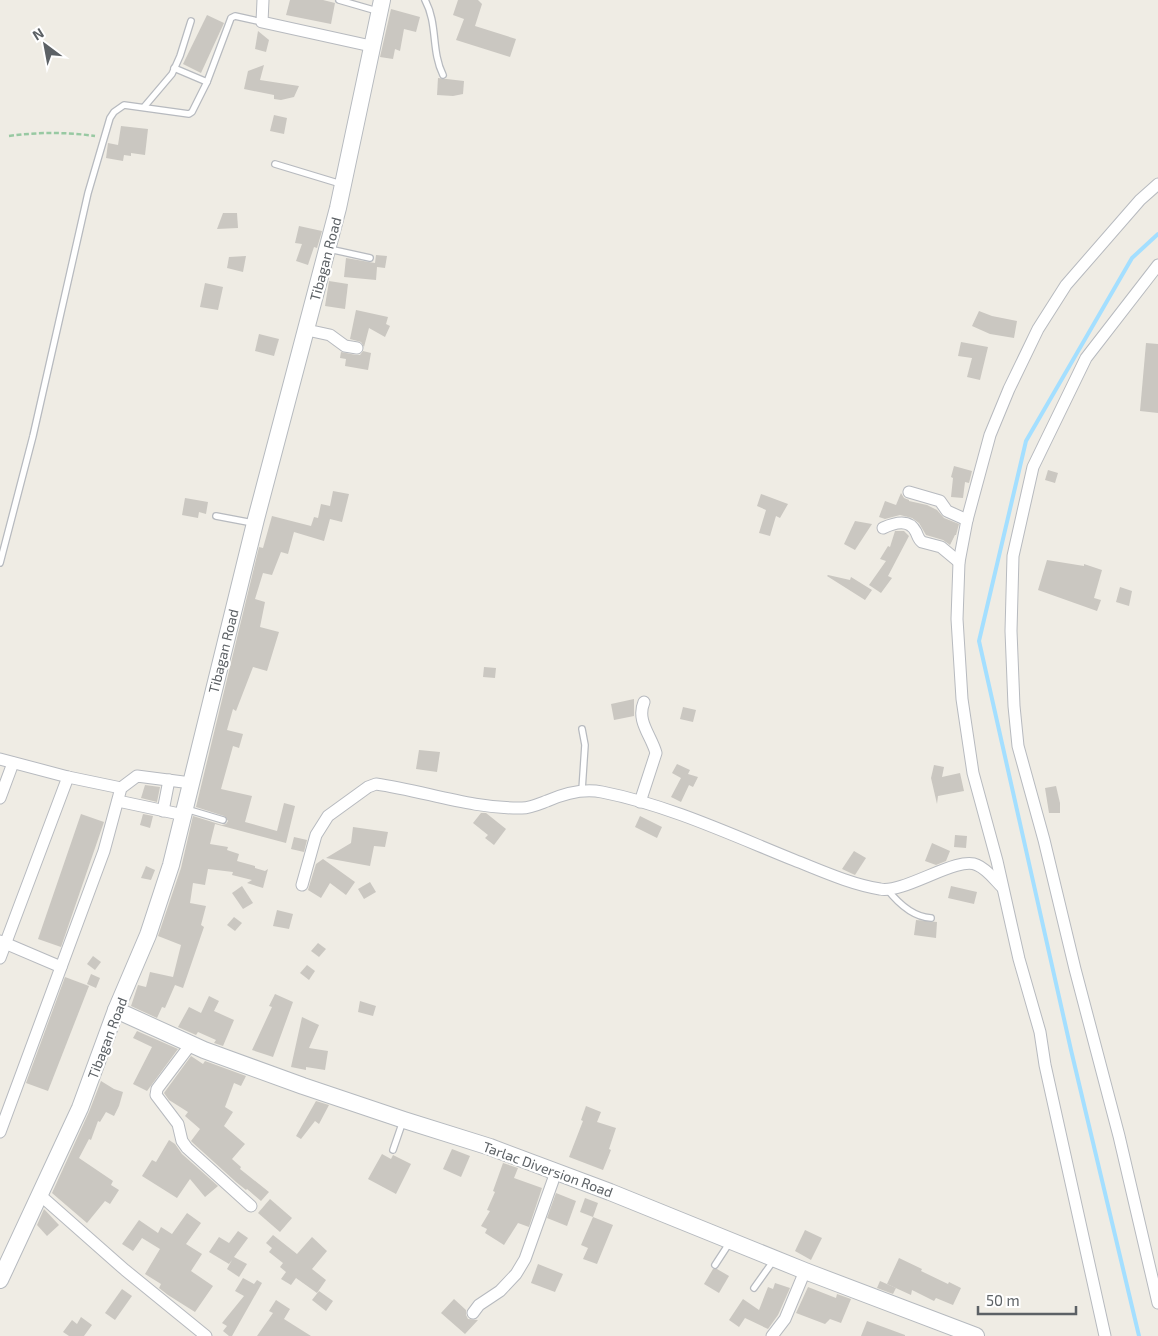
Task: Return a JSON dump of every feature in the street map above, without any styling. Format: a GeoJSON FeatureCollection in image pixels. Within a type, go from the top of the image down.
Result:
{"type":"FeatureCollection","features":[{"type":"Feature","properties":{"kind":"main road","name":"Tibagan Road"},"geometry":{"type":"LineString","coordinates":[[0,1280],[80,1108],[116,1010],[148,935],[171,865],[255,524],[344,185],[380,6]]}},
{"type":"Feature","properties":{"kind":"main road","name":"Tarlac Diversion Road"},"geometry":{"type":"LineString","coordinates":[[116,1010],[191,1044],[303,1086],[490,1147],[731,1240],[950,1331],[976,1336]]}},
{"type":"Feature","properties":{"kind":"street"},"geometry":{"type":"LineString","coordinates":[[263,0],[262,22],[371,46]]}},
{"type":"Feature","properties":{"kind":"street"},"geometry":{"type":"LineString","coordinates":[[1105,1336],[1048,1080],[1040,1032],[1019,958],[973,773],[962,699],[957,619],[959,562],[967,520],[990,435],[1009,389],[1038,329],[1066,285],[1140,200],[1158,184]]}},
{"type":"Feature","properties":{"kind":"street"},"geometry":{"type":"LineString","coordinates":[[1158,265],[1086,358],[1033,467],[1013,556],[1011,631],[1014,706],[1018,746],[1044,840],[1075,969],[1119,1136],[1158,1303]]}},
{"type":"Feature","properties":{"kind":"street"},"geometry":{"type":"LineString","coordinates":[[307,330],[330,335],[345,346],[357,348]]}},
{"type":"Feature","properties":{"kind":"street"},"geometry":{"type":"LineString","coordinates":[[909,492],[940,500],[947,511],[967,520]]}},
{"type":"Feature","properties":{"kind":"street"},"geometry":{"type":"LineString","coordinates":[[883,528],[896,522],[909,524],[914,528],[919,540],[941,547],[959,562]]}},
{"type":"Feature","properties":{"kind":"street"},"geometry":{"type":"LineString","coordinates":[[640,802],[656,753],[642,720],[644,702]]}},
{"type":"Feature","properties":{"kind":"street"},"geometry":{"type":"LineString","coordinates":[[0,759],[68,777],[121,788]]}},
{"type":"Feature","properties":{"kind":"street"},"geometry":{"type":"LineString","coordinates":[[0,798],[13,762]]}},
{"type":"Feature","properties":{"kind":"street"},"geometry":{"type":"LineString","coordinates":[[0,1132],[104,851],[121,788],[137,776],[191,783]]}},
{"type":"Feature","properties":{"kind":"street"},"geometry":{"type":"LineString","coordinates":[[0,958],[3,943],[68,777]]}},
{"type":"Feature","properties":{"kind":"street"},"geometry":{"type":"LineString","coordinates":[[163,811],[169,780]]}},
{"type":"Feature","properties":{"kind":"street"},"geometry":{"type":"LineString","coordinates":[[302,885],[316,835],[328,816],[372,785],[386,786],[482,806],[523,808],[582,790],[603,792],[640,802],[706,825],[850,882],[882,890],[908,884],[942,870],[972,863],[983,869],[1003,889]]}},
{"type":"Feature","properties":{"kind":"street"},"geometry":{"type":"LineString","coordinates":[[118,801],[163,811],[185,812]]}},
{"type":"Feature","properties":{"kind":"street"},"geometry":{"type":"LineString","coordinates":[[3,943],[61,966]]}},
{"type":"Feature","properties":{"kind":"street"},"geometry":{"type":"LineString","coordinates":[[191,1044],[157,1089],[156,1095],[178,1124],[182,1142],[187,1148],[252,1206]]}},
{"type":"Feature","properties":{"kind":"street"},"geometry":{"type":"LineString","coordinates":[[473,1313],[477,1306],[500,1291],[521,1266],[530,1248],[556,1172]]}},
{"type":"Feature","properties":{"kind":"street"},"geometry":{"type":"LineString","coordinates":[[40,1195],[125,1270],[206,1336]]}},
{"type":"Feature","properties":{"kind":"street"},"geometry":{"type":"LineString","coordinates":[[772,1336],[785,1319],[805,1271]]}},
{"type":"Feature","properties":{"kind":"lane"},"geometry":{"type":"LineString","coordinates":[[339,0],[380,6]]}},
{"type":"Feature","properties":{"kind":"lane"},"geometry":{"type":"LineString","coordinates":[[425,0],[433,17],[436,53],[443,75]]}},
{"type":"Feature","properties":{"kind":"lane"},"geometry":{"type":"LineString","coordinates":[[0,563],[35,427],[88,193],[110,118],[114,112],[124,106],[189,114],[193,111],[207,82],[231,18],[235,16],[262,22]]}},
{"type":"Feature","properties":{"kind":"lane"},"geometry":{"type":"LineString","coordinates":[[144,107],[172,74],[191,21]]}},
{"type":"Feature","properties":{"kind":"lane"},"geometry":{"type":"LineString","coordinates":[[174,68],[207,82]]}},
{"type":"Feature","properties":{"kind":"lane"},"geometry":{"type":"LineString","coordinates":[[275,164],[344,185]]}},
{"type":"Feature","properties":{"kind":"lane"},"geometry":{"type":"LineString","coordinates":[[327,249],[370,258]]}},
{"type":"Feature","properties":{"kind":"lane"},"geometry":{"type":"LineString","coordinates":[[216,516],[255,524]]}},
{"type":"Feature","properties":{"kind":"lane"},"geometry":{"type":"LineString","coordinates":[[582,729],[585,745],[582,790]]}},
{"type":"Feature","properties":{"kind":"lane"},"geometry":{"type":"LineString","coordinates":[[185,812],[223,820]]}},
{"type":"Feature","properties":{"kind":"lane"},"geometry":{"type":"LineString","coordinates":[[887,890],[908,910],[924,918],[931,918]]}},
{"type":"Feature","properties":{"kind":"lane"},"geometry":{"type":"LineString","coordinates":[[394,1150],[404,1120]]}},
{"type":"Feature","properties":{"kind":"lane"},"geometry":{"type":"LineString","coordinates":[[715,1265],[731,1240]]}},
{"type":"Feature","properties":{"kind":"lane"},"geometry":{"type":"LineString","coordinates":[[754,1288],[775,1258]]}},
{"type":"Feature","properties":{"kind":"path"},"geometry":{"type":"LineString","coordinates":[[9,136],[37,132],[76,133],[104,137]]}},
{"type":"Feature","properties":{"kind":"building"},"geometry":{"type":"Polygon","coordinates":[[[290,0],[323,0],[335,3],[331,24],[286,15],[290,0]]]}},
{"type":"Feature","properties":{"kind":"building"},"geometry":{"type":"Polygon","coordinates":[[[458,0],[478,0],[482,4],[475,26],[516,39],[510,57],[456,40],[464,19],[453,15],[458,0]]]}},
{"type":"Feature","properties":{"kind":"building"},"geometry":{"type":"Polygon","coordinates":[[[391,9],[420,17],[416,32],[404,29],[400,51],[395,49],[393,59],[380,57],[391,9]]]}},
{"type":"Feature","properties":{"kind":"building"},"geometry":{"type":"Polygon","coordinates":[[[207,15],[224,23],[201,73],[183,64],[207,15]]]}},
{"type":"Feature","properties":{"kind":"building"},"geometry":{"type":"Polygon","coordinates":[[[258,31],[269,40],[266,52],[255,49],[258,31]]]}},
{"type":"Feature","properties":{"kind":"building"},"geometry":{"type":"Polygon","coordinates":[[[264,65],[260,80],[299,86],[294,97],[281,100],[274,99],[274,95],[244,89],[248,71],[264,65]]]}},
{"type":"Feature","properties":{"kind":"building"},"geometry":{"type":"Polygon","coordinates":[[[438,78],[464,81],[463,94],[453,96],[437,95],[438,78]]]}},
{"type":"Feature","properties":{"kind":"building"},"geometry":{"type":"Polygon","coordinates":[[[274,115],[287,118],[284,134],[270,131],[274,115]]]}},
{"type":"Feature","properties":{"kind":"building"},"geometry":{"type":"Polygon","coordinates":[[[121,126],[148,129],[145,155],[131,153],[131,156],[124,155],[123,161],[106,158],[108,143],[118,145],[121,126]]]}},
{"type":"Feature","properties":{"kind":"building"},"geometry":{"type":"Polygon","coordinates":[[[223,213],[237,213],[238,228],[217,229],[223,213]]]}},
{"type":"Feature","properties":{"kind":"building"},"geometry":{"type":"Polygon","coordinates":[[[299,226],[322,231],[317,248],[314,247],[308,265],[296,261],[302,244],[295,243],[299,226]]]}},
{"type":"Feature","properties":{"kind":"building"},"geometry":{"type":"Polygon","coordinates":[[[376,255],[387,256],[385,268],[377,267],[376,280],[344,277],[346,258],[375,263],[376,255]]]}},
{"type":"Feature","properties":{"kind":"building"},"geometry":{"type":"Polygon","coordinates":[[[246,256],[243,272],[227,268],[229,257],[246,256]]]}},
{"type":"Feature","properties":{"kind":"building"},"geometry":{"type":"Polygon","coordinates":[[[329,281],[348,284],[345,309],[325,306],[329,281]]]}},
{"type":"Feature","properties":{"kind":"building"},"geometry":{"type":"Polygon","coordinates":[[[205,283],[223,287],[218,310],[200,307],[205,283]]]}},
{"type":"Feature","properties":{"kind":"building"},"geometry":{"type":"Polygon","coordinates":[[[356,310],[388,317],[386,324],[390,326],[385,337],[369,328],[364,347],[361,342],[350,339],[356,310]]]}},
{"type":"Feature","properties":{"kind":"building"},"geometry":{"type":"Polygon","coordinates":[[[979,311],[992,316],[1017,321],[1014,338],[990,334],[972,326],[979,311]]]}},
{"type":"Feature","properties":{"kind":"building"},"geometry":{"type":"Polygon","coordinates":[[[259,334],[279,339],[274,356],[255,351],[259,334]]]}},
{"type":"Feature","properties":{"kind":"building"},"geometry":{"type":"Polygon","coordinates":[[[961,342],[988,347],[980,380],[967,377],[972,358],[958,356],[961,342]]]}},
{"type":"Feature","properties":{"kind":"building"},"geometry":{"type":"Polygon","coordinates":[[[1146,343],[1158,344],[1158,413],[1140,411],[1146,343]]]}},
{"type":"Feature","properties":{"kind":"building"},"geometry":{"type":"Polygon","coordinates":[[[363,351],[371,353],[368,370],[345,366],[346,359],[340,358],[341,352],[360,355],[363,351]]]}},
{"type":"Feature","properties":{"kind":"building"},"geometry":{"type":"Polygon","coordinates":[[[954,466],[972,471],[969,483],[965,482],[963,498],[951,497],[953,478],[951,477],[954,466]]]}},
{"type":"Feature","properties":{"kind":"building"},"geometry":{"type":"Polygon","coordinates":[[[1048,470],[1058,473],[1055,483],[1045,480],[1048,470]]]}},
{"type":"Feature","properties":{"kind":"building"},"geometry":{"type":"Polygon","coordinates":[[[333,491],[349,494],[342,522],[330,519],[324,541],[294,532],[288,554],[281,552],[272,575],[263,573],[255,599],[265,602],[260,627],[279,632],[267,671],[253,667],[236,711],[233,709],[227,730],[243,734],[239,748],[233,746],[221,789],[252,796],[245,822],[277,831],[284,803],[295,806],[286,843],[215,824],[210,844],[228,847],[227,850],[239,854],[237,861],[265,871],[268,869],[263,888],[247,883],[252,880],[232,875],[233,872],[208,869],[205,885],[193,883],[190,903],[206,906],[201,925],[204,927],[183,988],[175,985],[165,1008],[162,1007],[157,1018],[131,1006],[138,985],[146,987],[150,972],[173,977],[181,945],[158,936],[181,868],[193,816],[222,825],[228,821],[224,816],[196,807],[259,547],[263,548],[272,516],[311,526],[314,517],[318,518],[321,504],[330,506],[333,491]]]}},
{"type":"Feature","properties":{"kind":"building"},"geometry":{"type":"Polygon","coordinates":[[[901,493],[909,501],[927,505],[937,510],[944,518],[959,524],[956,535],[950,545],[943,540],[926,535],[919,523],[912,518],[900,515],[885,519],[879,517],[885,501],[896,505],[901,493]]]}},
{"type":"Feature","properties":{"kind":"building"},"geometry":{"type":"Polygon","coordinates":[[[761,494],[788,504],[780,518],[776,516],[770,536],[759,533],[766,510],[757,506],[761,494]]]}},
{"type":"Feature","properties":{"kind":"building"},"geometry":{"type":"Polygon","coordinates":[[[185,498],[208,502],[206,514],[199,512],[198,518],[182,515],[185,498]]]}},
{"type":"Feature","properties":{"kind":"building"},"geometry":{"type":"Polygon","coordinates":[[[855,521],[872,524],[855,550],[844,544],[855,521]]]}},
{"type":"Feature","properties":{"kind":"building"},"geometry":{"type":"Polygon","coordinates":[[[895,531],[904,531],[909,536],[888,576],[892,578],[881,593],[869,585],[886,561],[880,559],[888,546],[890,547],[895,531]]]}},
{"type":"Feature","properties":{"kind":"building"},"geometry":{"type":"Polygon","coordinates":[[[1047,560],[1084,566],[1084,564],[1102,570],[1094,598],[1101,600],[1097,611],[1038,590],[1047,560]]]}},
{"type":"Feature","properties":{"kind":"building"},"geometry":{"type":"Polygon","coordinates":[[[828,575],[850,580],[851,577],[872,590],[865,600],[828,575]]]}},
{"type":"Feature","properties":{"kind":"building"},"geometry":{"type":"Polygon","coordinates":[[[1120,587],[1132,591],[1129,606],[1116,602],[1120,587]]]}},
{"type":"Feature","properties":{"kind":"building"},"geometry":{"type":"Polygon","coordinates":[[[484,667],[496,668],[495,678],[483,677],[484,667]]]}},
{"type":"Feature","properties":{"kind":"building"},"geometry":{"type":"Polygon","coordinates":[[[634,699],[634,716],[614,720],[611,704],[634,699]]]}},
{"type":"Feature","properties":{"kind":"building"},"geometry":{"type":"Polygon","coordinates":[[[683,707],[696,710],[693,722],[680,719],[683,707]]]}},
{"type":"Feature","properties":{"kind":"building"},"geometry":{"type":"Polygon","coordinates":[[[419,750],[440,752],[437,772],[416,769],[419,750]]]}},
{"type":"Feature","properties":{"kind":"building"},"geometry":{"type":"Polygon","coordinates":[[[677,764],[690,770],[688,774],[698,777],[693,787],[689,785],[681,802],[671,797],[681,778],[672,773],[677,764]]]}},
{"type":"Feature","properties":{"kind":"building"},"geometry":{"type":"Polygon","coordinates":[[[934,765],[944,767],[942,777],[960,773],[964,791],[938,796],[937,804],[931,778],[934,765]]]}},
{"type":"Feature","properties":{"kind":"building"},"geometry":{"type":"Polygon","coordinates":[[[145,785],[160,787],[157,802],[141,798],[145,785]]]}},
{"type":"Feature","properties":{"kind":"building"},"geometry":{"type":"Polygon","coordinates":[[[1056,786],[1060,813],[1049,813],[1045,788],[1056,786]]]}},
{"type":"Feature","properties":{"kind":"building"},"geometry":{"type":"Polygon","coordinates":[[[481,813],[486,813],[506,829],[494,845],[485,838],[488,835],[473,823],[481,813]]]}},
{"type":"Feature","properties":{"kind":"building"},"geometry":{"type":"Polygon","coordinates":[[[81,814],[104,822],[61,947],[38,939],[81,814]]]}},
{"type":"Feature","properties":{"kind":"building"},"geometry":{"type":"Polygon","coordinates":[[[143,814],[153,816],[150,828],[140,825],[143,814]]]}},
{"type":"Feature","properties":{"kind":"building"},"geometry":{"type":"Polygon","coordinates":[[[640,816],[662,827],[657,838],[635,827],[640,816]]]}},
{"type":"Feature","properties":{"kind":"building"},"geometry":{"type":"Polygon","coordinates":[[[353,827],[388,832],[385,847],[374,846],[370,866],[326,858],[351,843],[353,827]]]}},
{"type":"Feature","properties":{"kind":"building"},"geometry":{"type":"Polygon","coordinates":[[[955,835],[967,836],[966,848],[954,847],[955,835]]]}},
{"type":"Feature","properties":{"kind":"building"},"geometry":{"type":"Polygon","coordinates":[[[294,837],[307,840],[304,852],[291,849],[294,837]]]}},
{"type":"Feature","properties":{"kind":"building"},"geometry":{"type":"Polygon","coordinates":[[[932,843],[950,851],[946,861],[936,865],[925,861],[932,843]]]}},
{"type":"Feature","properties":{"kind":"building"},"geometry":{"type":"Polygon","coordinates":[[[854,851],[866,858],[855,875],[842,869],[854,851]]]}},
{"type":"Feature","properties":{"kind":"building"},"geometry":{"type":"Polygon","coordinates":[[[323,859],[355,882],[346,895],[330,883],[321,898],[308,890],[316,864],[323,859]]]}},
{"type":"Feature","properties":{"kind":"building"},"geometry":{"type":"Polygon","coordinates":[[[146,866],[155,870],[151,880],[141,878],[146,866]]]}},
{"type":"Feature","properties":{"kind":"building"},"geometry":{"type":"Polygon","coordinates":[[[370,882],[376,892],[364,899],[358,889],[370,882]]]}},
{"type":"Feature","properties":{"kind":"building"},"geometry":{"type":"Polygon","coordinates":[[[242,886],[253,903],[243,909],[232,893],[242,886]]]}},
{"type":"Feature","properties":{"kind":"building"},"geometry":{"type":"Polygon","coordinates":[[[951,886],[977,892],[974,904],[948,898],[951,886]]]}},
{"type":"Feature","properties":{"kind":"building"},"geometry":{"type":"Polygon","coordinates":[[[277,910],[293,914],[289,929],[273,926],[277,910]]]}},
{"type":"Feature","properties":{"kind":"building"},"geometry":{"type":"Polygon","coordinates":[[[234,917],[242,923],[235,931],[227,925],[234,917]]]}},
{"type":"Feature","properties":{"kind":"building"},"geometry":{"type":"Polygon","coordinates":[[[916,920],[937,922],[936,938],[914,935],[916,920]]]}},
{"type":"Feature","properties":{"kind":"building"},"geometry":{"type":"Polygon","coordinates":[[[318,943],[326,949],[319,957],[311,951],[318,943]]]}},
{"type":"Feature","properties":{"kind":"building"},"geometry":{"type":"Polygon","coordinates":[[[93,956],[101,962],[95,970],[87,964],[93,956]]]}},
{"type":"Feature","properties":{"kind":"building"},"geometry":{"type":"Polygon","coordinates":[[[307,965],[315,971],[309,980],[300,973],[307,965]]]}},
{"type":"Feature","properties":{"kind":"building"},"geometry":{"type":"Polygon","coordinates":[[[91,974],[100,978],[96,988],[87,984],[91,974]]]}},
{"type":"Feature","properties":{"kind":"building"},"geometry":{"type":"Polygon","coordinates":[[[65,977],[89,986],[48,1091],[26,1083],[65,977]]]}},
{"type":"Feature","properties":{"kind":"building"},"geometry":{"type":"Polygon","coordinates":[[[275,994],[293,1002],[273,1057],[252,1050],[272,1007],[269,1006],[275,994]]]}},
{"type":"Feature","properties":{"kind":"building"},"geometry":{"type":"Polygon","coordinates":[[[209,996],[219,1001],[214,1011],[234,1020],[223,1046],[214,1043],[216,1040],[198,1032],[196,1035],[178,1027],[189,1007],[201,1013],[209,996]]]}},
{"type":"Feature","properties":{"kind":"building"},"geometry":{"type":"Polygon","coordinates":[[[360,1001],[376,1006],[373,1016],[358,1012],[360,1001]]]}},
{"type":"Feature","properties":{"kind":"building"},"geometry":{"type":"Polygon","coordinates":[[[302,1017],[319,1025],[309,1048],[328,1051],[325,1070],[306,1067],[306,1070],[291,1067],[302,1017]]]}},
{"type":"Feature","properties":{"kind":"building"},"geometry":{"type":"Polygon","coordinates":[[[137,1031],[178,1049],[147,1091],[133,1084],[152,1047],[133,1038],[137,1031]]]}},
{"type":"Feature","properties":{"kind":"building"},"geometry":{"type":"Polygon","coordinates":[[[191,1056],[203,1064],[205,1061],[246,1076],[241,1086],[234,1083],[225,1107],[233,1112],[224,1126],[245,1144],[232,1159],[241,1167],[240,1169],[269,1192],[261,1201],[236,1182],[191,1141],[200,1129],[185,1116],[188,1112],[169,1100],[164,1093],[191,1056]]]}},
{"type":"Feature","properties":{"kind":"building"},"geometry":{"type":"Polygon","coordinates":[[[101,1081],[123,1092],[119,1106],[114,1116],[106,1112],[100,1122],[98,1121],[91,1140],[89,1139],[79,1158],[113,1181],[111,1185],[119,1190],[110,1204],[105,1201],[87,1223],[52,1193],[101,1081]]]}},
{"type":"Feature","properties":{"kind":"building"},"geometry":{"type":"Polygon","coordinates":[[[316,1101],[329,1105],[319,1124],[315,1121],[301,1139],[296,1136],[316,1101]]]}},
{"type":"Feature","properties":{"kind":"building"},"geometry":{"type":"Polygon","coordinates":[[[586,1106],[601,1112],[597,1122],[616,1128],[609,1149],[611,1150],[603,1170],[569,1157],[583,1121],[581,1120],[586,1106]]]}},
{"type":"Feature","properties":{"kind":"building"},"geometry":{"type":"Polygon","coordinates":[[[169,1140],[218,1186],[205,1197],[190,1179],[177,1198],[142,1176],[152,1160],[156,1162],[169,1140]]]}},
{"type":"Feature","properties":{"kind":"building"},"geometry":{"type":"Polygon","coordinates":[[[452,1149],[470,1156],[461,1177],[443,1169],[452,1149]]]}},
{"type":"Feature","properties":{"kind":"building"},"geometry":{"type":"Polygon","coordinates":[[[382,1154],[391,1159],[393,1155],[411,1164],[396,1194],[368,1179],[382,1154]]]}},
{"type":"Feature","properties":{"kind":"building"},"geometry":{"type":"Polygon","coordinates":[[[503,1163],[518,1168],[514,1178],[542,1188],[529,1227],[518,1223],[504,1245],[485,1233],[487,1229],[481,1226],[490,1211],[487,1210],[495,1192],[493,1191],[503,1163]]]}},
{"type":"Feature","properties":{"kind":"building"},"geometry":{"type":"Polygon","coordinates":[[[556,1193],[576,1201],[567,1226],[547,1218],[556,1193]]]}},
{"type":"Feature","properties":{"kind":"building"},"geometry":{"type":"Polygon","coordinates":[[[585,1198],[598,1203],[593,1217],[580,1212],[585,1198]]]}},
{"type":"Feature","properties":{"kind":"building"},"geometry":{"type":"Polygon","coordinates":[[[270,1199],[292,1218],[280,1232],[258,1213],[270,1199]]]}},
{"type":"Feature","properties":{"kind":"building"},"geometry":{"type":"Polygon","coordinates":[[[44,1209],[59,1225],[47,1236],[37,1225],[44,1209]]]}},
{"type":"Feature","properties":{"kind":"building"},"geometry":{"type":"Polygon","coordinates":[[[187,1213],[201,1223],[186,1244],[202,1254],[191,1271],[213,1286],[195,1312],[168,1295],[159,1288],[161,1284],[145,1274],[160,1249],[142,1238],[133,1251],[122,1244],[139,1220],[158,1233],[161,1227],[172,1234],[187,1213]]]}},
{"type":"Feature","properties":{"kind":"building"},"geometry":{"type":"Polygon","coordinates":[[[593,1217],[613,1225],[597,1264],[583,1259],[588,1248],[581,1245],[593,1217]]]}},
{"type":"Feature","properties":{"kind":"building"},"geometry":{"type":"Polygon","coordinates":[[[805,1230],[822,1238],[811,1260],[795,1251],[805,1230]]]}},
{"type":"Feature","properties":{"kind":"building"},"geometry":{"type":"Polygon","coordinates":[[[238,1231],[248,1238],[234,1257],[247,1264],[239,1277],[227,1269],[232,1260],[229,1264],[209,1252],[219,1237],[229,1243],[238,1231]]]}},
{"type":"Feature","properties":{"kind":"building"},"geometry":{"type":"Polygon","coordinates":[[[273,1235],[297,1254],[312,1237],[327,1251],[312,1269],[326,1280],[317,1293],[296,1278],[291,1285],[281,1279],[286,1272],[280,1267],[283,1263],[269,1252],[272,1248],[266,1243],[273,1235]]]}},
{"type":"Feature","properties":{"kind":"building"},"geometry":{"type":"Polygon","coordinates":[[[899,1258],[922,1269],[921,1271],[961,1288],[953,1305],[936,1298],[934,1301],[912,1290],[911,1295],[887,1284],[899,1258]]]}},
{"type":"Feature","properties":{"kind":"building"},"geometry":{"type":"Polygon","coordinates":[[[538,1264],[563,1274],[555,1292],[531,1283],[538,1264]]]}},
{"type":"Feature","properties":{"kind":"building"},"geometry":{"type":"Polygon","coordinates":[[[713,1269],[717,1269],[729,1276],[719,1293],[704,1284],[713,1269]]]}},
{"type":"Feature","properties":{"kind":"building"},"geometry":{"type":"Polygon","coordinates":[[[243,1278],[254,1284],[257,1280],[262,1283],[232,1336],[229,1336],[223,1331],[227,1326],[222,1323],[244,1296],[235,1291],[243,1278]]]}},
{"type":"Feature","properties":{"kind":"building"},"geometry":{"type":"Polygon","coordinates":[[[880,1281],[896,1288],[893,1294],[877,1288],[880,1281]]]}},
{"type":"Feature","properties":{"kind":"building"},"geometry":{"type":"Polygon","coordinates":[[[775,1283],[790,1288],[778,1315],[768,1329],[745,1318],[739,1327],[729,1320],[743,1299],[759,1310],[768,1287],[773,1289],[775,1283]]]}},
{"type":"Feature","properties":{"kind":"building"},"geometry":{"type":"Polygon","coordinates":[[[808,1287],[836,1298],[837,1294],[851,1299],[841,1323],[830,1319],[825,1324],[796,1313],[808,1287]]]}},
{"type":"Feature","properties":{"kind":"building"},"geometry":{"type":"Polygon","coordinates":[[[122,1289],[132,1296],[115,1320],[105,1313],[122,1289]]]}},
{"type":"Feature","properties":{"kind":"building"},"geometry":{"type":"Polygon","coordinates":[[[319,1291],[333,1301],[326,1311],[312,1300],[319,1291]]]}},
{"type":"Feature","properties":{"kind":"building"},"geometry":{"type":"Polygon","coordinates":[[[454,1299],[466,1310],[468,1319],[478,1320],[465,1334],[441,1313],[454,1299]]]}},
{"type":"Feature","properties":{"kind":"building"},"geometry":{"type":"Polygon","coordinates":[[[276,1300],[290,1309],[284,1319],[311,1336],[257,1336],[273,1313],[269,1311],[276,1300]]]}},
{"type":"Feature","properties":{"kind":"building"},"geometry":{"type":"Polygon","coordinates":[[[81,1317],[92,1325],[84,1336],[69,1336],[63,1332],[72,1320],[77,1324],[81,1317]]]}},
{"type":"Feature","properties":{"kind":"building"},"geometry":{"type":"Polygon","coordinates":[[[867,1321],[905,1335],[905,1336],[861,1336],[867,1321]]]}},
{"type":"Feature","properties":{"kind":"waterway"},"geometry":{"type":"LineString","coordinates":[[1139,1336],[1071,1050],[979,641],[1026,441],[1132,258],[1158,234]]}}]}
